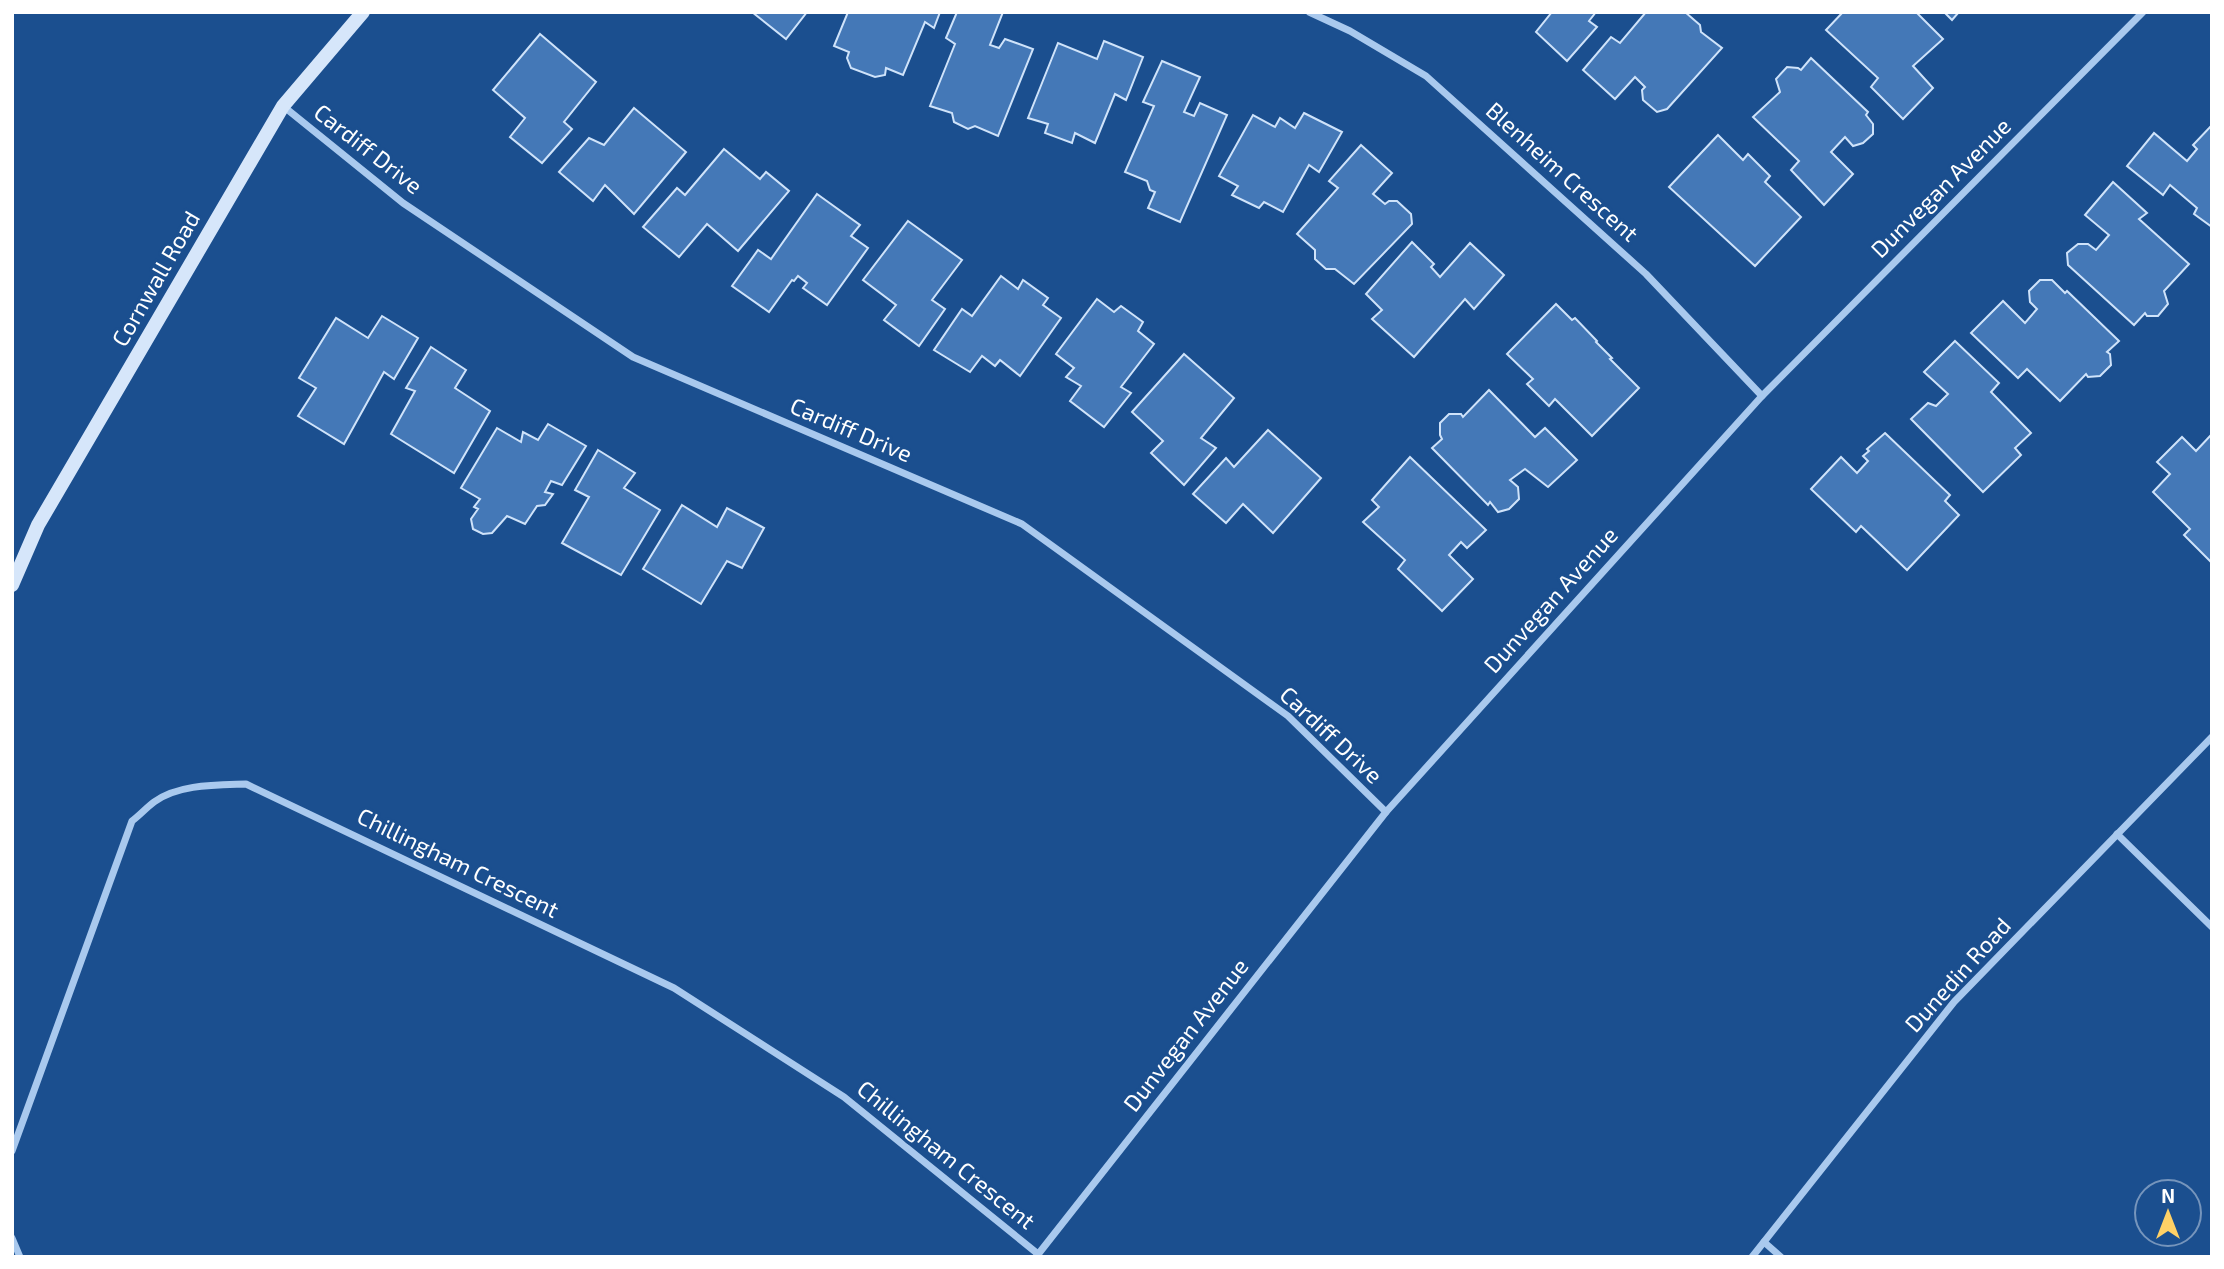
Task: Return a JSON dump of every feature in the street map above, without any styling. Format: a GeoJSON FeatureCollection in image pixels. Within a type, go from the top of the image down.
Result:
{"type":"FeatureCollection","features":[{"type":"Feature","properties":{"kind":"main road","name":"Cornwall Road"},"geometry":{"type":"LineString","coordinates":[[12,585],[38,525],[283,107],[363,12]]}},
{"type":"Feature","properties":{"kind":"street","name":"Blenheim Crescent"},"geometry":{"type":"LineString","coordinates":[[1309,12],[1350,31],[1426,76],[1646,274],[1762,396]]}},
{"type":"Feature","properties":{"kind":"street","name":"Dunvegan Avenue"},"geometry":{"type":"LineString","coordinates":[[1037,1255],[1386,812],[1762,396],[2143,12]]}},
{"type":"Feature","properties":{"kind":"street","name":"Cardiff Drive"},"geometry":{"type":"LineString","coordinates":[[283,107],[403,203],[633,357],[1022,524],[1288,716],[1386,812]]}},
{"type":"Feature","properties":{"kind":"street","name":"Dunedin Road"},"geometry":{"type":"LineString","coordinates":[[1752,1257],[1954,1002],[2212,737]]}},
{"type":"Feature","properties":{"kind":"street","name":"Chillingham Crescent"},"geometry":{"type":"LineString","coordinates":[[12,1151],[132,821],[155,801],[182,790],[246,784],[674,988],[844,1097],[1037,1255]]}},
{"type":"Feature","properties":{"kind":"street"},"geometry":{"type":"LineString","coordinates":[[2117,834],[2212,927]]}},
{"type":"Feature","properties":{"kind":"street"},"geometry":{"type":"LineString","coordinates":[[12,1238],[20,1257]]}},
{"type":"Feature","properties":{"kind":"street"},"geometry":{"type":"LineString","coordinates":[[1764,1242],[1781,1257]]}},
{"type":"Feature","properties":{"kind":"building"},"geometry":{"type":"Polygon","coordinates":[[[752,12],[807,12],[786,39],[752,12]]]}},
{"type":"Feature","properties":{"kind":"building"},"geometry":{"type":"Polygon","coordinates":[[[848,12],[940,12],[934,28],[925,22],[903,75],[886,68],[885,75],[875,77],[851,68],[847,58],[849,52],[834,46],[848,12]]]}},
{"type":"Feature","properties":{"kind":"building"},"geometry":{"type":"Polygon","coordinates":[[[957,12],[1003,12],[990,45],[999,48],[1005,39],[1033,49],[998,136],[975,126],[968,129],[954,122],[952,113],[930,106],[955,44],[946,38],[957,12]]]}},
{"type":"Feature","properties":{"kind":"building"},"geometry":{"type":"Polygon","coordinates":[[[1552,12],[1596,12],[1589,21],[1597,27],[1567,61],[1536,32],[1552,12]]]}},
{"type":"Feature","properties":{"kind":"building"},"geometry":{"type":"Polygon","coordinates":[[[1646,12],[1685,12],[1700,25],[1701,32],[1722,48],[1667,109],[1657,112],[1643,100],[1642,90],[1645,87],[1635,77],[1615,99],[1583,70],[1611,37],[1620,43],[1646,12]]]}},
{"type":"Feature","properties":{"kind":"building"},"geometry":{"type":"Polygon","coordinates":[[[1843,12],[1916,12],[1943,39],[1913,66],[1933,88],[1903,119],[1871,87],[1878,78],[1826,30],[1843,12]]]}},
{"type":"Feature","properties":{"kind":"building"},"geometry":{"type":"Polygon","coordinates":[[[1944,12],[1959,12],[1952,20],[1944,12]]]}},
{"type":"Feature","properties":{"kind":"building"},"geometry":{"type":"Polygon","coordinates":[[[540,34],[596,82],[564,122],[572,129],[542,163],[510,137],[525,118],[493,90],[540,34]]]}},
{"type":"Feature","properties":{"kind":"building"},"geometry":{"type":"Polygon","coordinates":[[[1104,41],[1143,57],[1126,100],[1115,94],[1095,143],[1075,133],[1072,143],[1045,133],[1048,124],[1028,118],[1058,43],[1097,59],[1104,41]]]}},
{"type":"Feature","properties":{"kind":"building"},"geometry":{"type":"Polygon","coordinates":[[[1811,58],[1868,112],[1866,115],[1873,124],[1873,134],[1863,143],[1853,146],[1845,137],[1831,152],[1853,174],[1824,205],[1791,170],[1799,161],[1753,117],[1780,92],[1776,79],[1787,67],[1801,70],[1811,58]]]}},
{"type":"Feature","properties":{"kind":"building"},"geometry":{"type":"Polygon","coordinates":[[[1162,61],[1200,77],[1184,112],[1194,116],[1200,103],[1227,115],[1180,222],[1148,208],[1155,192],[1150,190],[1147,181],[1125,172],[1154,106],[1143,102],[1162,61]]]}},
{"type":"Feature","properties":{"kind":"building"},"geometry":{"type":"Polygon","coordinates":[[[634,108],[686,152],[634,214],[605,185],[593,201],[559,172],[589,138],[604,145],[634,108]]]}},
{"type":"Feature","properties":{"kind":"building"},"geometry":{"type":"Polygon","coordinates":[[[1304,113],[1342,132],[1319,172],[1309,165],[1283,212],[1264,202],[1259,208],[1232,195],[1238,186],[1219,176],[1253,115],[1275,127],[1280,118],[1295,128],[1304,113]]]}},
{"type":"Feature","properties":{"kind":"building"},"geometry":{"type":"Polygon","coordinates":[[[2212,125],[2212,227],[2194,214],[2197,208],[2170,185],[2163,195],[2127,166],[2154,133],[2187,161],[2197,149],[2193,145],[2212,125]]]}},
{"type":"Feature","properties":{"kind":"building"},"geometry":{"type":"Polygon","coordinates":[[[1718,135],[1743,160],[1748,154],[1770,176],[1765,182],[1801,217],[1755,266],[1669,187],[1718,135]]]}},
{"type":"Feature","properties":{"kind":"building"},"geometry":{"type":"Polygon","coordinates":[[[1361,145],[1392,173],[1373,194],[1385,204],[1397,201],[1411,214],[1412,224],[1354,284],[1335,269],[1326,269],[1315,259],[1315,250],[1297,234],[1338,188],[1329,181],[1361,145]]]}},
{"type":"Feature","properties":{"kind":"building"},"geometry":{"type":"Polygon","coordinates":[[[724,149],[760,179],[766,172],[789,191],[738,251],[707,224],[679,257],[643,227],[677,188],[685,195],[724,149]]]}},
{"type":"Feature","properties":{"kind":"building"},"geometry":{"type":"Polygon","coordinates":[[[2113,182],[2147,213],[2139,219],[2189,264],[2164,291],[2168,304],[2158,316],[2147,316],[2145,313],[2134,325],[2068,265],[2067,253],[2078,244],[2088,244],[2096,250],[2109,235],[2085,215],[2113,182]]]}},
{"type":"Feature","properties":{"kind":"building"},"geometry":{"type":"Polygon","coordinates":[[[817,194],[860,225],[851,236],[868,248],[827,305],[803,288],[807,283],[798,276],[792,280],[769,312],[732,286],[758,250],[771,259],[817,194]]]}},
{"type":"Feature","properties":{"kind":"building"},"geometry":{"type":"Polygon","coordinates":[[[908,221],[962,260],[932,300],[945,309],[919,346],[884,320],[896,305],[863,280],[908,221]]]}},
{"type":"Feature","properties":{"kind":"building"},"geometry":{"type":"Polygon","coordinates":[[[1412,242],[1434,264],[1431,267],[1440,277],[1470,243],[1504,275],[1474,309],[1465,299],[1414,357],[1372,319],[1382,310],[1366,294],[1412,242]]]}},
{"type":"Feature","properties":{"kind":"building"},"geometry":{"type":"Polygon","coordinates":[[[1001,276],[1018,289],[1023,280],[1048,298],[1043,305],[1061,318],[1020,376],[1000,360],[995,366],[982,356],[970,372],[934,350],[962,309],[972,316],[1001,276]]]}},
{"type":"Feature","properties":{"kind":"building"},"geometry":{"type":"Polygon","coordinates":[[[2040,280],[2052,280],[2065,293],[2067,291],[2119,341],[2107,352],[2110,354],[2111,365],[2100,376],[2088,377],[2086,374],[2060,401],[2027,369],[2018,378],[1971,333],[2003,301],[2025,323],[2037,309],[2030,302],[2029,291],[2040,280]]]}},
{"type":"Feature","properties":{"kind":"building"},"geometry":{"type":"Polygon","coordinates":[[[1097,299],[1114,312],[1121,306],[1143,322],[1138,331],[1154,344],[1121,387],[1131,393],[1104,427],[1070,401],[1081,386],[1066,377],[1074,368],[1056,354],[1097,299]]]}},
{"type":"Feature","properties":{"kind":"building"},"geometry":{"type":"Polygon","coordinates":[[[1556,304],[1572,320],[1575,318],[1639,388],[1592,436],[1555,399],[1549,406],[1527,384],[1533,379],[1507,354],[1556,304]]]}},
{"type":"Feature","properties":{"kind":"building"},"geometry":{"type":"Polygon","coordinates":[[[382,316],[418,338],[394,379],[384,372],[344,444],[298,416],[316,388],[299,378],[336,318],[368,338],[382,316]]]}},
{"type":"Feature","properties":{"kind":"building"},"geometry":{"type":"Polygon","coordinates":[[[1955,341],[1999,383],[1991,392],[2031,433],[2015,448],[2021,455],[1983,492],[1911,419],[1928,403],[1936,406],[1948,394],[1924,372],[1955,341]]]}},
{"type":"Feature","properties":{"kind":"building"},"geometry":{"type":"Polygon","coordinates":[[[431,347],[466,370],[455,388],[490,411],[454,473],[391,434],[415,391],[406,388],[431,347]]]}},
{"type":"Feature","properties":{"kind":"building"},"geometry":{"type":"Polygon","coordinates":[[[1184,354],[1234,398],[1201,438],[1216,448],[1184,485],[1151,453],[1163,441],[1132,412],[1184,354]]]}},
{"type":"Feature","properties":{"kind":"building"},"geometry":{"type":"Polygon","coordinates":[[[1489,390],[1535,437],[1545,428],[1577,460],[1548,487],[1525,469],[1510,480],[1518,487],[1519,499],[1509,509],[1498,512],[1432,448],[1442,439],[1440,423],[1449,414],[1461,414],[1463,417],[1489,390]]]}},
{"type":"Feature","properties":{"kind":"building"},"geometry":{"type":"Polygon","coordinates":[[[548,424],[586,446],[562,485],[551,481],[545,492],[553,494],[545,505],[537,506],[525,524],[507,516],[492,533],[483,534],[473,529],[471,519],[478,509],[474,507],[480,499],[461,488],[497,428],[521,442],[523,432],[538,440],[548,424]]]}},
{"type":"Feature","properties":{"kind":"building"},"geometry":{"type":"Polygon","coordinates":[[[1268,430],[1321,478],[1273,533],[1243,504],[1226,523],[1193,494],[1226,458],[1234,467],[1268,430]]]}},
{"type":"Feature","properties":{"kind":"building"},"geometry":{"type":"Polygon","coordinates":[[[1885,433],[1950,495],[1945,501],[1959,515],[1907,570],[1861,526],[1856,532],[1811,489],[1841,457],[1857,473],[1868,461],[1863,456],[1869,451],[1867,449],[1885,433]]]}},
{"type":"Feature","properties":{"kind":"building"},"geometry":{"type":"Polygon","coordinates":[[[2211,435],[2212,563],[2184,535],[2190,529],[2153,492],[2170,474],[2157,462],[2182,437],[2196,451],[2211,435]]]}},
{"type":"Feature","properties":{"kind":"building"},"geometry":{"type":"Polygon","coordinates":[[[598,450],[635,473],[624,488],[660,510],[621,575],[562,543],[589,497],[575,490],[598,450]]]}},
{"type":"Feature","properties":{"kind":"building"},"geometry":{"type":"Polygon","coordinates":[[[1410,457],[1486,530],[1467,548],[1461,542],[1449,555],[1473,579],[1442,611],[1398,569],[1405,560],[1363,522],[1379,507],[1372,500],[1410,457]]]}},
{"type":"Feature","properties":{"kind":"building"},"geometry":{"type":"Polygon","coordinates":[[[682,505],[717,527],[727,508],[764,528],[742,568],[727,561],[701,604],[643,569],[682,505]]]}}]}
